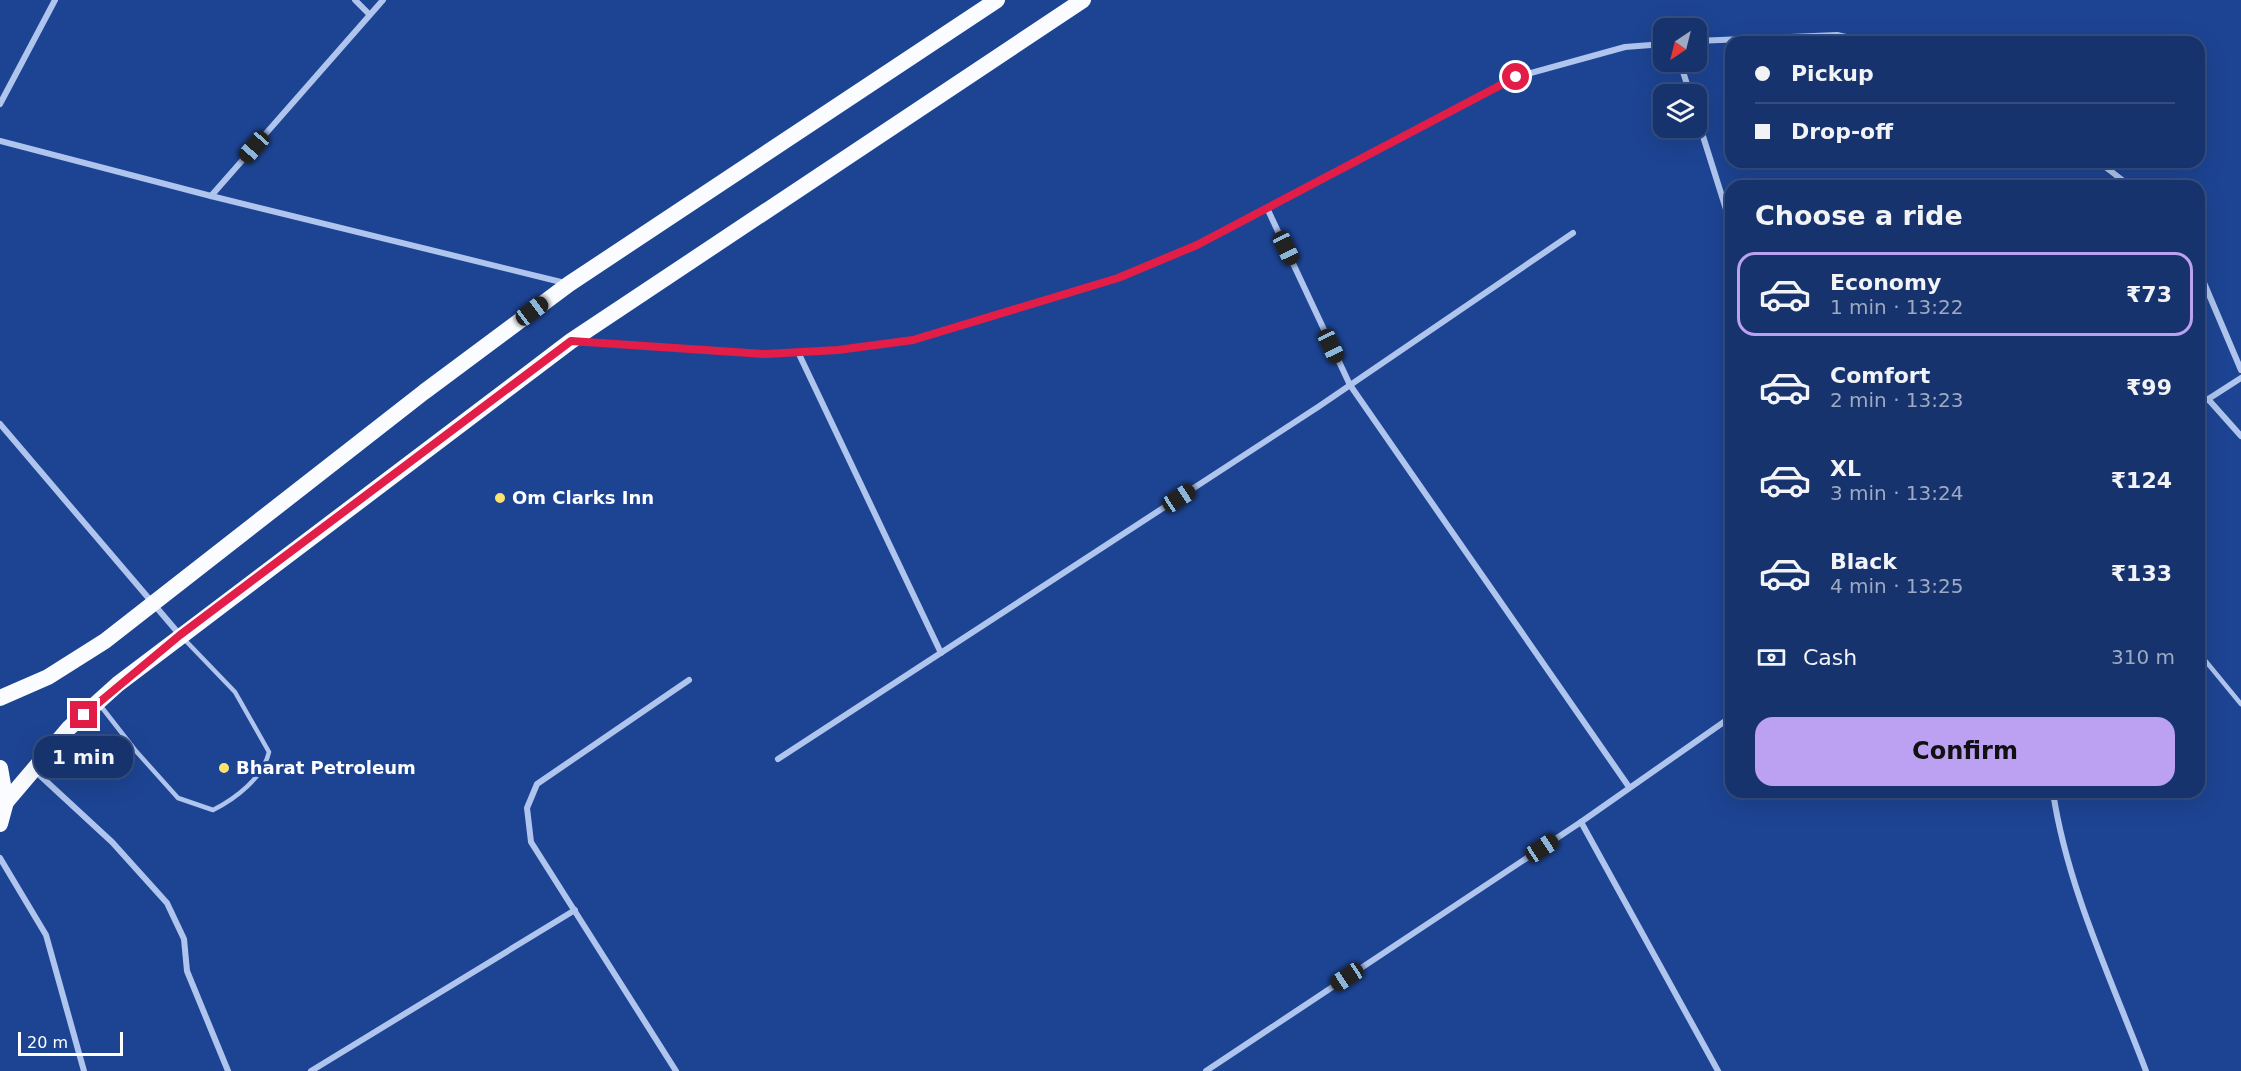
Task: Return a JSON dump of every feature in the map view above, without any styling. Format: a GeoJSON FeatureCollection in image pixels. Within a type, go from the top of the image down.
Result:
{"type":"FeatureCollection","features":[{"type":"Feature","properties":{"kind":"highway"},"geometry":{"type":"LineString","coordinates":[[0,698],[48,677],[155,604],[414,399],[569,284],[997,0]]}},
{"type":"Feature","properties":{"kind":"highway"},"geometry":{"type":"LineString","coordinates":[[0,824],[6,802],[32,768],[69,728],[180,635],[571,341],[1083,0]]}},
{"type":"Feature","properties":{"kind":"highway"},"geometry":{"type":"LineString","coordinates":[[0,768],[6,802]]}},
{"type":"Feature","properties":{"kind":"street"},"geometry":{"type":"LineString","coordinates":[[0,104],[55,0]]}},
{"type":"Feature","properties":{"kind":"street"},"geometry":{"type":"LineString","coordinates":[[356,0],[369,14]]}},
{"type":"Feature","properties":{"kind":"street"},"geometry":{"type":"LineString","coordinates":[[211,196],[383,0]]}},
{"type":"Feature","properties":{"kind":"street"},"geometry":{"type":"LineString","coordinates":[[1814,36],[1841,36]]}},
{"type":"Feature","properties":{"kind":"street"},"geometry":{"type":"LineString","coordinates":[[1707,41],[1725,40]]}},
{"type":"Feature","properties":{"kind":"street"},"geometry":{"type":"LineString","coordinates":[[571,341],[765,354],[838,350],[913,340],[1118,278],[1197,245],[1516,77],[1625,47],[1653,45]]}},
{"type":"Feature","properties":{"kind":"street"},"geometry":{"type":"LineString","coordinates":[[1704,138],[1725,206]]}},
{"type":"Feature","properties":{"kind":"street"},"geometry":{"type":"LineString","coordinates":[[1,143],[569,284]]}},
{"type":"Feature","properties":{"kind":"street"},"geometry":{"type":"LineString","coordinates":[[2107,168],[2122,180]]}},
{"type":"Feature","properties":{"kind":"street"},"geometry":{"type":"LineString","coordinates":[[1267,208],[1350,386],[1629,787]]}},
{"type":"Feature","properties":{"kind":"street"},"geometry":{"type":"LineString","coordinates":[[778,759],[1350,386],[1573,233]]}},
{"type":"Feature","properties":{"kind":"street"},"geometry":{"type":"LineString","coordinates":[[2205,285],[2241,370]]}},
{"type":"Feature","properties":{"kind":"street"},"geometry":{"type":"LineString","coordinates":[[798,352],[941,653]]}},
{"type":"Feature","properties":{"kind":"street"},"geometry":{"type":"LineString","coordinates":[[2205,401],[2241,378]]}},
{"type":"Feature","properties":{"kind":"street"},"geometry":{"type":"LineString","coordinates":[[2208,399],[2241,436]]}},
{"type":"Feature","properties":{"kind":"street"},"geometry":{"type":"LineString","coordinates":[[0,424],[180,635]]}},
{"type":"Feature","properties":{"kind":"street"},"geometry":{"type":"LineString","coordinates":[[676,1071],[531,842],[527,808],[537,784],[689,680]]}},
{"type":"Feature","properties":{"kind":"street"},"geometry":{"type":"LineString","coordinates":[[1210,1070],[1581,822],[1725,721]]}},
{"type":"Feature","properties":{"kind":"street"},"geometry":{"type":"LineString","coordinates":[[32,768],[112,842],[167,903],[184,939],[187,971],[228,1071]]}},
{"type":"Feature","properties":{"kind":"street"},"geometry":{"type":"LineString","coordinates":[[2055,798],[2059,828],[2070,869],[2146,1071]]}},
{"type":"Feature","properties":{"kind":"street"},"geometry":{"type":"LineString","coordinates":[[1581,822],[1718,1071]]}},
{"type":"Feature","properties":{"kind":"street"},"geometry":{"type":"LineString","coordinates":[[0,858],[46,935],[84,1071]]}},
{"type":"Feature","properties":{"kind":"street"},"geometry":{"type":"LineString","coordinates":[[311,1071],[574,910]]}},
{"type":"Feature","properties":{"kind":"lane"},"geometry":{"type":"LineString","coordinates":[[98,702],[135,750],[178,798],[213,810],[230,802],[267,763],[269,752],[235,692],[214,667],[180,635]]}},
{"type":"Feature","properties":{"kind":"lane"},"geometry":{"type":"LineString","coordinates":[[2205,660],[2241,704]]}},
{"type":"Feature","properties":{"kind":"place","name":"Om Clarks Inn"},"geometry":{"type":"Point","coordinates":[500,498]}},
{"type":"Feature","properties":{"kind":"place","name":"Bharat Petroleum"},"geometry":{"type":"Point","coordinates":[224,768]}},
{"type":"Feature","properties":{"kind":"route"},"geometry":{"type":"LineString","coordinates":[[84,715],[118,684],[180,635],[571,341],[765,354],[838,350],[913,340],[1118,278],[1197,245],[1516,77]]}}]}
